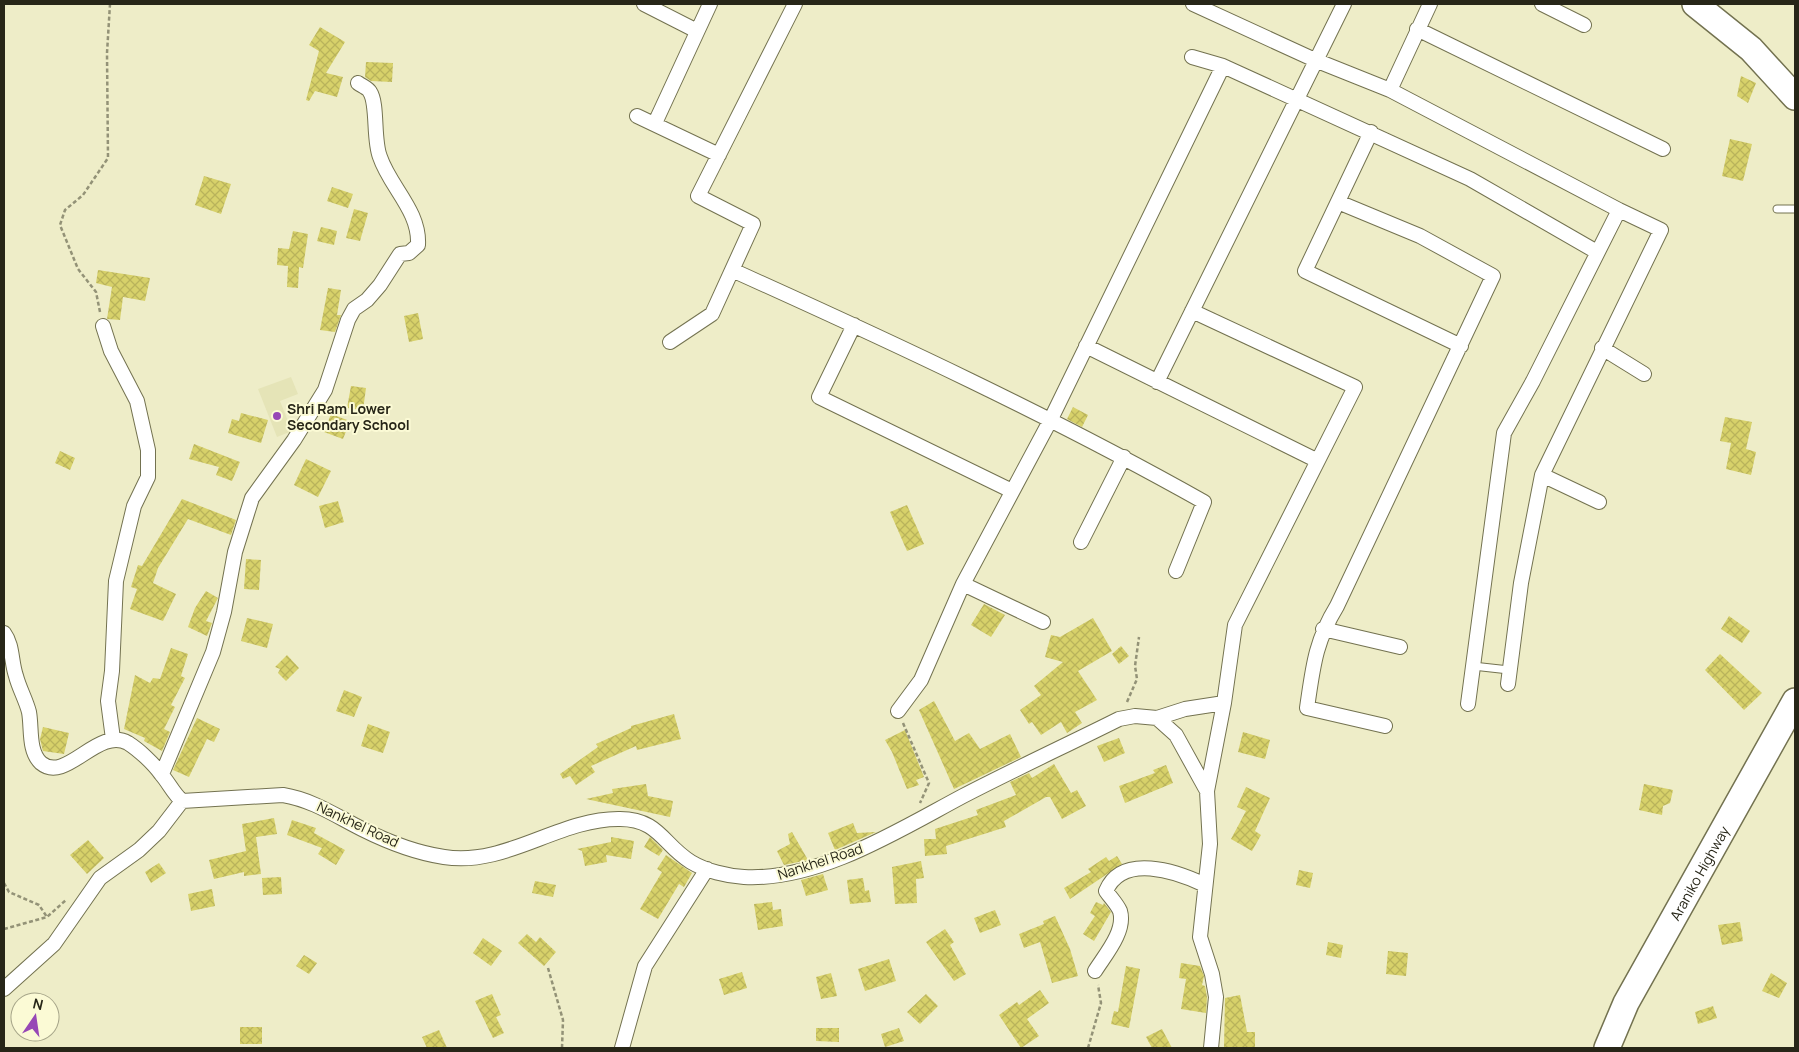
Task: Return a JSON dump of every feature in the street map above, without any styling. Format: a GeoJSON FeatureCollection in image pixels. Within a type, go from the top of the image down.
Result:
{"type":"FeatureCollection","features":[{"type":"Feature","properties":{"kind":"highway"},"geometry":{"type":"LineString","coordinates":[[1695,4],[1751,49],[1795,97]]}},
{"type":"Feature","properties":{"kind":"highway","name":"Araniko Highway"},"geometry":{"type":"LineString","coordinates":[[1607,1048],[1626,1004],[1795,701]]}},
{"type":"Feature","properties":{"kind":"street"},"geometry":{"type":"LineString","coordinates":[[644,4],[697,31]]}},
{"type":"Feature","properties":{"kind":"street"},"geometry":{"type":"LineString","coordinates":[[655,123],[710,4]]}},
{"type":"Feature","properties":{"kind":"street"},"geometry":{"type":"LineString","coordinates":[[670,342],[712,314],[753,224],[698,196],[795,4]]}},
{"type":"Feature","properties":{"kind":"street"},"geometry":{"type":"LineString","coordinates":[[1194,4],[1315,60],[1390,90],[1619,210],[1661,230],[1602,348],[1542,475],[1521,583],[1508,677]]}},
{"type":"Feature","properties":{"kind":"street"},"geometry":{"type":"LineString","coordinates":[[1157,382],[1344,4]]}},
{"type":"Feature","properties":{"kind":"street"},"geometry":{"type":"LineString","coordinates":[[1390,90],[1430,4]]}},
{"type":"Feature","properties":{"kind":"street"},"geometry":{"type":"LineString","coordinates":[[1542,4],[1584,25]]}},
{"type":"Feature","properties":{"kind":"street"},"geometry":{"type":"LineString","coordinates":[[1417,29],[1663,148]]}},
{"type":"Feature","properties":{"kind":"street"},"geometry":{"type":"LineString","coordinates":[[1192,57],[1223,66],[1371,132],[1470,179],[1596,252]]}},
{"type":"Feature","properties":{"kind":"street"},"geometry":{"type":"LineString","coordinates":[[898,712],[921,680],[963,584],[1050,420],[1223,66]]}},
{"type":"Feature","properties":{"kind":"street"},"geometry":{"type":"LineString","coordinates":[[162,774],[213,652],[224,612],[235,552],[252,498],[294,440],[325,390],[345,328],[354,309],[367,300],[380,285],[400,254],[414,250],[418,246],[418,236],[413,216],[384,168],[379,156],[376,143],[373,99],[370,90],[358,83]]}},
{"type":"Feature","properties":{"kind":"street"},"geometry":{"type":"LineString","coordinates":[[637,116],[719,155]]}},
{"type":"Feature","properties":{"kind":"street"},"geometry":{"type":"LineString","coordinates":[[1371,132],[1305,271],[1461,346]]}},
{"type":"Feature","properties":{"kind":"street"},"geometry":{"type":"LineString","coordinates":[[1338,202],[1420,236],[1493,276],[1337,606],[1323,629],[1314,658],[1308,708],[1385,726]]}},
{"type":"Feature","properties":{"kind":"street"},"geometry":{"type":"LineString","coordinates":[[1468,704],[1504,433],[1533,381],[1596,252],[1619,210]]}},
{"type":"Feature","properties":{"kind":"street"},"geometry":{"type":"LineString","coordinates":[[732,270],[854,325],[1050,420],[1124,457],[1204,502],[1176,571]]}},
{"type":"Feature","properties":{"kind":"street"},"geometry":{"type":"LineString","coordinates":[[1192,310],[1355,387],[1316,460],[1235,625],[1224,703],[1207,791],[1210,844],[1200,937],[1212,974],[1216,997],[1211,1048]]}},
{"type":"Feature","properties":{"kind":"street"},"geometry":{"type":"LineString","coordinates":[[854,325],[820,397],[1012,491]]}},
{"type":"Feature","properties":{"kind":"street"},"geometry":{"type":"LineString","coordinates":[[103,326],[111,351],[137,401],[148,450],[148,477],[134,506],[116,581],[112,671],[108,701],[113,739]]}},
{"type":"Feature","properties":{"kind":"street"},"geometry":{"type":"LineString","coordinates":[[1086,346],[1316,460]]}},
{"type":"Feature","properties":{"kind":"street"},"geometry":{"type":"LineString","coordinates":[[1602,348],[1644,374]]}},
{"type":"Feature","properties":{"kind":"street"},"geometry":{"type":"LineString","coordinates":[[1081,542],[1124,457]]}},
{"type":"Feature","properties":{"kind":"street"},"geometry":{"type":"LineString","coordinates":[[1542,475],[1599,502]]}},
{"type":"Feature","properties":{"kind":"street"},"geometry":{"type":"LineString","coordinates":[[963,584],[1043,622]]}},
{"type":"Feature","properties":{"kind":"street"},"geometry":{"type":"LineString","coordinates":[[1323,629],[1400,646]]}},
{"type":"Feature","properties":{"kind":"street"},"geometry":{"type":"LineString","coordinates":[[4,633],[11,652],[15,676],[28,711],[32,747],[41,762],[49,767],[63,766],[104,741],[113,739],[127,742],[162,774],[174,793],[182,801],[153,838],[100,878],[54,944],[4,989]]}},
{"type":"Feature","properties":{"kind":"street"},"geometry":{"type":"LineString","coordinates":[[1157,718],[1185,709],[1224,703]]}},
{"type":"Feature","properties":{"kind":"street","name":"Nankhel Road"},"geometry":{"type":"LineString","coordinates":[[182,801],[283,795],[299,797],[326,809],[364,830],[404,846],[443,857],[477,860],[578,826],[618,819],[639,820],[653,827],[690,861],[707,869],[742,877],[780,876],[856,852],[1119,719],[1135,716],[1157,718]]}},
{"type":"Feature","properties":{"kind":"street"},"geometry":{"type":"LineString","coordinates":[[1157,718],[1176,735],[1207,791]]}},
{"type":"Feature","properties":{"kind":"street"},"geometry":{"type":"LineString","coordinates":[[1095,972],[1115,939],[1122,921],[1119,909],[1106,892],[1110,882],[1127,869],[1152,868],[1189,877],[1205,885]]}},
{"type":"Feature","properties":{"kind":"street"},"geometry":{"type":"LineString","coordinates":[[622,1048],[645,966],[707,869]]}},
{"type":"Feature","properties":{"kind":"lane"},"geometry":{"type":"LineString","coordinates":[[1777,209],[1795,208]]}},
{"type":"Feature","properties":{"kind":"lane"},"geometry":{"type":"LineString","coordinates":[[1472,666],[1508,677]]}},
{"type":"Feature","properties":{"kind":"path"},"geometry":{"type":"LineString","coordinates":[[103,326],[96,292],[78,269],[60,225],[65,210],[83,195],[108,158],[107,53],[110,4]]}},
{"type":"Feature","properties":{"kind":"path"},"geometry":{"type":"LineString","coordinates":[[1119,719],[1137,678],[1135,666],[1139,637]]}},
{"type":"Feature","properties":{"kind":"path"},"geometry":{"type":"LineString","coordinates":[[898,712],[929,783],[918,805],[924,818]]}},
{"type":"Feature","properties":{"kind":"path"},"geometry":{"type":"LineString","coordinates":[[4,883],[9,892],[39,905],[47,917]]}},
{"type":"Feature","properties":{"kind":"path"},"geometry":{"type":"LineString","coordinates":[[4,929],[47,917],[68,898]]}},
{"type":"Feature","properties":{"kind":"path"},"geometry":{"type":"LineString","coordinates":[[548,968],[563,1020],[562,1048]]}},
{"type":"Feature","properties":{"kind":"path"},"geometry":{"type":"LineString","coordinates":[[1088,1048],[1101,1003],[1095,972]]}},
{"type":"Feature","properties":{"kind":"shaded area","name":"Shri Ram Lower Secondary School"},"geometry":{"type":"Polygon","coordinates":[[[291,377],[298,394],[280,401],[292,431],[277,437],[258,389],[291,377]]]}},
{"type":"Feature","properties":{"kind":"building"},"geometry":{"type":"Polygon","coordinates":[[[320,27],[345,42],[326,73],[343,77],[337,97],[315,91],[309,101],[306,100],[319,51],[309,45],[320,27]]]}},
{"type":"Feature","properties":{"kind":"building"},"geometry":{"type":"Polygon","coordinates":[[[366,62],[393,63],[392,82],[371,81],[365,77],[366,62]]]}},
{"type":"Feature","properties":{"kind":"building"},"geometry":{"type":"Polygon","coordinates":[[[1741,76],[1756,83],[1748,103],[1737,96],[1741,76]]]}},
{"type":"Feature","properties":{"kind":"building"},"geometry":{"type":"Polygon","coordinates":[[[1730,139],[1752,144],[1743,181],[1722,176],[1730,139]]]}},
{"type":"Feature","properties":{"kind":"building"},"geometry":{"type":"Polygon","coordinates":[[[204,176],[231,184],[221,214],[195,205],[204,176]]]}},
{"type":"Feature","properties":{"kind":"building"},"geometry":{"type":"Polygon","coordinates":[[[332,187],[353,194],[348,208],[327,201],[332,187]]]}},
{"type":"Feature","properties":{"kind":"building"},"geometry":{"type":"Polygon","coordinates":[[[354,209],[368,213],[360,241],[346,238],[354,209]]]}},
{"type":"Feature","properties":{"kind":"building"},"geometry":{"type":"Polygon","coordinates":[[[321,227],[337,231],[334,245],[317,241],[321,227]]]}},
{"type":"Feature","properties":{"kind":"building"},"geometry":{"type":"Polygon","coordinates":[[[293,231],[308,234],[303,268],[299,267],[298,288],[287,287],[288,266],[277,265],[278,248],[289,249],[293,231]]]}},
{"type":"Feature","properties":{"kind":"building"},"geometry":{"type":"Polygon","coordinates":[[[98,270],[150,278],[145,301],[123,297],[120,320],[107,319],[112,287],[96,283],[98,270]]]}},
{"type":"Feature","properties":{"kind":"building"},"geometry":{"type":"Polygon","coordinates":[[[328,288],[341,290],[337,315],[341,315],[335,332],[320,330],[328,288]]]}},
{"type":"Feature","properties":{"kind":"building"},"geometry":{"type":"Polygon","coordinates":[[[418,313],[423,339],[409,342],[404,316],[418,313]]]}},
{"type":"Feature","properties":{"kind":"building"},"geometry":{"type":"Polygon","coordinates":[[[351,386],[366,388],[363,410],[347,408],[351,386]]]}},
{"type":"Feature","properties":{"kind":"building"},"geometry":{"type":"Polygon","coordinates":[[[1073,407],[1088,415],[1082,427],[1067,419],[1073,407]]]}},
{"type":"Feature","properties":{"kind":"building"},"geometry":{"type":"Polygon","coordinates":[[[241,413],[268,420],[261,443],[228,433],[232,419],[239,421],[241,413]]]}},
{"type":"Feature","properties":{"kind":"building"},"geometry":{"type":"Polygon","coordinates":[[[331,414],[350,421],[343,439],[324,432],[331,414]]]}},
{"type":"Feature","properties":{"kind":"building"},"geometry":{"type":"Polygon","coordinates":[[[1725,417],[1752,422],[1746,449],[1756,452],[1751,475],[1726,469],[1731,443],[1720,441],[1725,417]]]}},
{"type":"Feature","properties":{"kind":"building"},"geometry":{"type":"Polygon","coordinates":[[[194,444],[240,462],[232,481],[216,475],[219,467],[189,459],[194,444]]]}},
{"type":"Feature","properties":{"kind":"building"},"geometry":{"type":"Polygon","coordinates":[[[60,451],[75,458],[70,470],[55,463],[60,451]]]}},
{"type":"Feature","properties":{"kind":"building"},"geometry":{"type":"Polygon","coordinates":[[[306,459],[331,471],[318,497],[294,485],[306,459]]]}},
{"type":"Feature","properties":{"kind":"building"},"geometry":{"type":"Polygon","coordinates":[[[182,499],[236,520],[231,535],[188,519],[158,568],[153,583],[176,594],[163,621],[130,609],[137,589],[131,587],[138,565],[142,566],[182,499]]]}},
{"type":"Feature","properties":{"kind":"building"},"geometry":{"type":"Polygon","coordinates":[[[338,501],[344,522],[325,528],[319,506],[338,501]]]}},
{"type":"Feature","properties":{"kind":"building"},"geometry":{"type":"Polygon","coordinates":[[[907,505],[924,544],[907,551],[890,512],[907,505]]]}},
{"type":"Feature","properties":{"kind":"building"},"geometry":{"type":"Polygon","coordinates":[[[246,559],[261,560],[259,590],[244,589],[246,559]]]}},
{"type":"Feature","properties":{"kind":"building"},"geometry":{"type":"Polygon","coordinates":[[[206,591],[218,598],[206,621],[212,623],[207,636],[188,627],[195,608],[206,591]]]}},
{"type":"Feature","properties":{"kind":"building"},"geometry":{"type":"Polygon","coordinates":[[[984,604],[1005,615],[991,637],[971,625],[984,604]]]}},
{"type":"Feature","properties":{"kind":"building"},"geometry":{"type":"Polygon","coordinates":[[[1729,616],[1750,631],[1742,643],[1721,629],[1729,616]]]}},
{"type":"Feature","properties":{"kind":"building"},"geometry":{"type":"Polygon","coordinates":[[[247,618],[273,624],[267,648],[241,641],[247,618]]]}},
{"type":"Feature","properties":{"kind":"building"},"geometry":{"type":"Polygon","coordinates":[[[1093,618],[1112,651],[1078,671],[1097,700],[1075,712],[1082,723],[1067,733],[1061,722],[1041,735],[1032,722],[1029,724],[1020,710],[1041,695],[1034,686],[1063,662],[1045,657],[1051,635],[1060,637],[1093,618]]]}},
{"type":"Feature","properties":{"kind":"building"},"geometry":{"type":"Polygon","coordinates":[[[1121,646],[1129,656],[1119,664],[1112,654],[1121,646]]]}},
{"type":"Feature","properties":{"kind":"building"},"geometry":{"type":"Polygon","coordinates":[[[171,648],[188,654],[181,676],[185,678],[171,705],[175,707],[164,729],[170,732],[162,751],[144,741],[145,738],[124,729],[135,675],[150,683],[153,678],[160,679],[171,648]]]}},
{"type":"Feature","properties":{"kind":"building"},"geometry":{"type":"Polygon","coordinates":[[[1720,654],[1762,693],[1744,710],[1705,670],[1720,654]]]}},
{"type":"Feature","properties":{"kind":"building"},"geometry":{"type":"Polygon","coordinates":[[[287,655],[299,668],[286,681],[278,673],[280,669],[275,667],[287,655]]]}},
{"type":"Feature","properties":{"kind":"building"},"geometry":{"type":"Polygon","coordinates":[[[344,690],[362,697],[354,717],[336,711],[344,690]]]}},
{"type":"Feature","properties":{"kind":"building"},"geometry":{"type":"Polygon","coordinates":[[[934,701],[955,741],[969,733],[980,749],[1010,734],[1021,757],[954,789],[919,710],[934,701]]]}},
{"type":"Feature","properties":{"kind":"building"},"geometry":{"type":"Polygon","coordinates":[[[674,714],[681,739],[637,750],[636,746],[591,766],[595,772],[576,785],[570,776],[563,779],[560,774],[598,747],[596,744],[631,728],[631,726],[674,714]]]}},
{"type":"Feature","properties":{"kind":"building"},"geometry":{"type":"Polygon","coordinates":[[[197,718],[220,729],[214,742],[207,739],[189,777],[173,770],[197,718]]]}},
{"type":"Feature","properties":{"kind":"building"},"geometry":{"type":"Polygon","coordinates":[[[368,724],[390,732],[383,753],[361,746],[368,724]]]}},
{"type":"Feature","properties":{"kind":"building"},"geometry":{"type":"Polygon","coordinates":[[[43,727],[69,733],[64,754],[43,751],[40,739],[43,727]]]}},
{"type":"Feature","properties":{"kind":"building"},"geometry":{"type":"Polygon","coordinates":[[[905,730],[924,777],[916,780],[919,785],[907,789],[885,740],[905,730]]]}},
{"type":"Feature","properties":{"kind":"building"},"geometry":{"type":"Polygon","coordinates":[[[1243,732],[1270,740],[1265,759],[1238,752],[1243,732]]]}},
{"type":"Feature","properties":{"kind":"building"},"geometry":{"type":"Polygon","coordinates":[[[1119,738],[1125,753],[1104,762],[1097,746],[1119,738]]]}},
{"type":"Feature","properties":{"kind":"building"},"geometry":{"type":"Polygon","coordinates":[[[1054,764],[1071,793],[1077,790],[1086,806],[1062,819],[1050,797],[1046,797],[1004,821],[1006,827],[946,846],[947,854],[925,856],[924,839],[936,839],[935,829],[978,815],[976,810],[1016,795],[1010,782],[1029,773],[1032,778],[1054,764]]]}},
{"type":"Feature","properties":{"kind":"building"},"geometry":{"type":"Polygon","coordinates":[[[1166,765],[1173,783],[1125,803],[1119,786],[1155,773],[1153,770],[1166,765]]]}},
{"type":"Feature","properties":{"kind":"building"},"geometry":{"type":"Polygon","coordinates":[[[646,784],[648,796],[673,801],[670,817],[586,799],[613,793],[612,789],[646,784]]]}},
{"type":"Feature","properties":{"kind":"building"},"geometry":{"type":"Polygon","coordinates":[[[1644,784],[1673,790],[1670,803],[1663,806],[1662,815],[1639,810],[1644,784]]]}},
{"type":"Feature","properties":{"kind":"building"},"geometry":{"type":"Polygon","coordinates":[[[1246,787],[1270,798],[1255,831],[1261,835],[1252,851],[1231,839],[1246,811],[1237,807],[1246,787]]]}},
{"type":"Feature","properties":{"kind":"building"},"geometry":{"type":"Polygon","coordinates":[[[274,818],[277,834],[256,837],[261,874],[244,876],[244,872],[214,879],[209,860],[246,851],[242,824],[274,818]]]}},
{"type":"Feature","properties":{"kind":"building"},"geometry":{"type":"Polygon","coordinates":[[[292,820],[316,828],[314,833],[345,850],[336,865],[318,854],[322,848],[287,835],[292,820]]]}},
{"type":"Feature","properties":{"kind":"building"},"geometry":{"type":"Polygon","coordinates":[[[853,823],[857,833],[876,832],[835,850],[828,833],[853,823]]]}},
{"type":"Feature","properties":{"kind":"building"},"geometry":{"type":"Polygon","coordinates":[[[792,832],[808,860],[784,865],[777,851],[790,844],[788,834],[792,832]]]}},
{"type":"Feature","properties":{"kind":"building"},"geometry":{"type":"Polygon","coordinates":[[[611,837],[634,841],[631,859],[606,855],[607,862],[585,866],[582,851],[577,849],[611,842],[611,837]]]}},
{"type":"Feature","properties":{"kind":"building"},"geometry":{"type":"Polygon","coordinates":[[[650,837],[663,850],[659,856],[644,847],[650,837]]]}},
{"type":"Feature","properties":{"kind":"building"},"geometry":{"type":"Polygon","coordinates":[[[88,840],[104,858],[87,874],[70,855],[88,840]]]}},
{"type":"Feature","properties":{"kind":"building"},"geometry":{"type":"Polygon","coordinates":[[[666,855],[692,873],[684,887],[679,884],[658,919],[640,909],[662,872],[657,869],[666,855]]]}},
{"type":"Feature","properties":{"kind":"building"},"geometry":{"type":"Polygon","coordinates":[[[1117,856],[1122,864],[1070,899],[1064,888],[1091,872],[1088,869],[1106,857],[1109,861],[1117,856]]]}},
{"type":"Feature","properties":{"kind":"building"},"geometry":{"type":"Polygon","coordinates":[[[921,861],[924,878],[916,879],[917,903],[895,904],[892,867],[921,861]]]}},
{"type":"Feature","properties":{"kind":"building"},"geometry":{"type":"Polygon","coordinates":[[[159,863],[166,873],[151,883],[145,872],[159,863]]]}},
{"type":"Feature","properties":{"kind":"building"},"geometry":{"type":"Polygon","coordinates":[[[1299,870],[1313,873],[1310,888],[1296,885],[1299,870]]]}},
{"type":"Feature","properties":{"kind":"building"},"geometry":{"type":"Polygon","coordinates":[[[823,874],[828,890],[806,896],[801,880],[823,874]]]}},
{"type":"Feature","properties":{"kind":"building"},"geometry":{"type":"Polygon","coordinates":[[[281,877],[282,894],[263,895],[262,878],[281,877]]]}},
{"type":"Feature","properties":{"kind":"building"},"geometry":{"type":"Polygon","coordinates":[[[863,878],[865,891],[869,890],[871,902],[850,904],[847,880],[863,878]]]}},
{"type":"Feature","properties":{"kind":"building"},"geometry":{"type":"Polygon","coordinates":[[[535,881],[556,885],[553,897],[532,893],[535,881]]]}},
{"type":"Feature","properties":{"kind":"building"},"geometry":{"type":"Polygon","coordinates":[[[212,889],[215,906],[191,911],[188,894],[212,889]]]}},
{"type":"Feature","properties":{"kind":"building"},"geometry":{"type":"Polygon","coordinates":[[[772,902],[773,910],[781,909],[783,926],[758,930],[754,904],[772,902]]]}},
{"type":"Feature","properties":{"kind":"building"},"geometry":{"type":"Polygon","coordinates":[[[1096,902],[1103,905],[1104,903],[1111,912],[1094,941],[1083,934],[1095,916],[1090,913],[1096,902]]]}},
{"type":"Feature","properties":{"kind":"building"},"geometry":{"type":"Polygon","coordinates":[[[995,910],[1001,925],[980,933],[974,918],[995,910]]]}},
{"type":"Feature","properties":{"kind":"building"},"geometry":{"type":"Polygon","coordinates":[[[1055,916],[1070,949],[1078,976],[1052,983],[1040,942],[1024,948],[1019,934],[1044,924],[1043,921],[1055,916]]]}},
{"type":"Feature","properties":{"kind":"building"},"geometry":{"type":"Polygon","coordinates":[[[1740,922],[1743,941],[1722,945],[1718,925],[1740,922]]]}},
{"type":"Feature","properties":{"kind":"building"},"geometry":{"type":"Polygon","coordinates":[[[945,929],[954,942],[950,945],[966,974],[954,981],[926,942],[945,929]]]}},
{"type":"Feature","properties":{"kind":"building"},"geometry":{"type":"Polygon","coordinates":[[[527,934],[536,942],[540,937],[556,952],[544,966],[518,943],[527,934]]]}},
{"type":"Feature","properties":{"kind":"building"},"geometry":{"type":"Polygon","coordinates":[[[483,938],[502,951],[491,966],[473,953],[483,938]]]}},
{"type":"Feature","properties":{"kind":"building"},"geometry":{"type":"Polygon","coordinates":[[[1328,942],[1343,945],[1341,958],[1326,955],[1328,942]]]}},
{"type":"Feature","properties":{"kind":"building"},"geometry":{"type":"Polygon","coordinates":[[[1388,951],[1408,953],[1406,976],[1386,974],[1388,951]]]}},
{"type":"Feature","properties":{"kind":"building"},"geometry":{"type":"Polygon","coordinates":[[[304,955],[317,963],[309,974],[296,966],[304,955]]]}},
{"type":"Feature","properties":{"kind":"building"},"geometry":{"type":"Polygon","coordinates":[[[889,959],[896,981],[865,991],[858,969],[889,959]]]}},
{"type":"Feature","properties":{"kind":"building"},"geometry":{"type":"Polygon","coordinates":[[[1181,963],[1200,966],[1204,976],[1202,985],[1205,986],[1207,997],[1206,1013],[1181,1009],[1186,979],[1179,978],[1181,963]]]}},
{"type":"Feature","properties":{"kind":"building"},"geometry":{"type":"Polygon","coordinates":[[[1126,966],[1140,969],[1129,1028],[1111,1024],[1114,1011],[1118,1012],[1126,966]]]}},
{"type":"Feature","properties":{"kind":"building"},"geometry":{"type":"Polygon","coordinates":[[[742,972],[747,988],[724,995],[719,979],[742,972]]]}},
{"type":"Feature","properties":{"kind":"building"},"geometry":{"type":"Polygon","coordinates":[[[831,973],[837,996],[821,999],[816,977],[831,973]]]}},
{"type":"Feature","properties":{"kind":"building"},"geometry":{"type":"Polygon","coordinates":[[[1771,973],[1787,983],[1779,998],[1762,991],[1771,973]]]}},
{"type":"Feature","properties":{"kind":"building"},"geometry":{"type":"Polygon","coordinates":[[[1040,990],[1049,1003],[1027,1019],[1039,1036],[1021,1048],[999,1015],[1017,1002],[1019,1005],[1040,990]]]}},
{"type":"Feature","properties":{"kind":"building"},"geometry":{"type":"Polygon","coordinates":[[[492,994],[501,1015],[496,1017],[504,1033],[493,1038],[475,1001],[492,994]]]}},
{"type":"Feature","properties":{"kind":"building"},"geometry":{"type":"Polygon","coordinates":[[[926,994],[938,1006],[920,1024],[907,1012],[926,994]]]}},
{"type":"Feature","properties":{"kind":"building"},"geometry":{"type":"Polygon","coordinates":[[[1240,995],[1247,1032],[1255,1032],[1255,1048],[1224,1048],[1225,998],[1240,995]]]}},
{"type":"Feature","properties":{"kind":"building"},"geometry":{"type":"Polygon","coordinates":[[[1713,1006],[1717,1018],[1698,1024],[1695,1012],[1713,1006]]]}},
{"type":"Feature","properties":{"kind":"building"},"geometry":{"type":"Polygon","coordinates":[[[240,1027],[262,1027],[262,1044],[240,1044],[240,1027]]]}},
{"type":"Feature","properties":{"kind":"building"},"geometry":{"type":"Polygon","coordinates":[[[816,1028],[839,1028],[839,1042],[816,1041],[816,1028]]]}},
{"type":"Feature","properties":{"kind":"building"},"geometry":{"type":"Polygon","coordinates":[[[899,1028],[904,1041],[885,1047],[881,1034],[899,1028]]]}},
{"type":"Feature","properties":{"kind":"building"},"geometry":{"type":"Polygon","coordinates":[[[1162,1029],[1172,1048],[1152,1048],[1146,1037],[1162,1029]]]}},
{"type":"Feature","properties":{"kind":"building"},"geometry":{"type":"Polygon","coordinates":[[[439,1030],[447,1048],[427,1048],[422,1037],[439,1030]]]}},
{"type":"Feature","properties":{"kind":"place","name":"Shri Ram Lower Secondary School"},"geometry":{"type":"Point","coordinates":[277,416]}}]}
